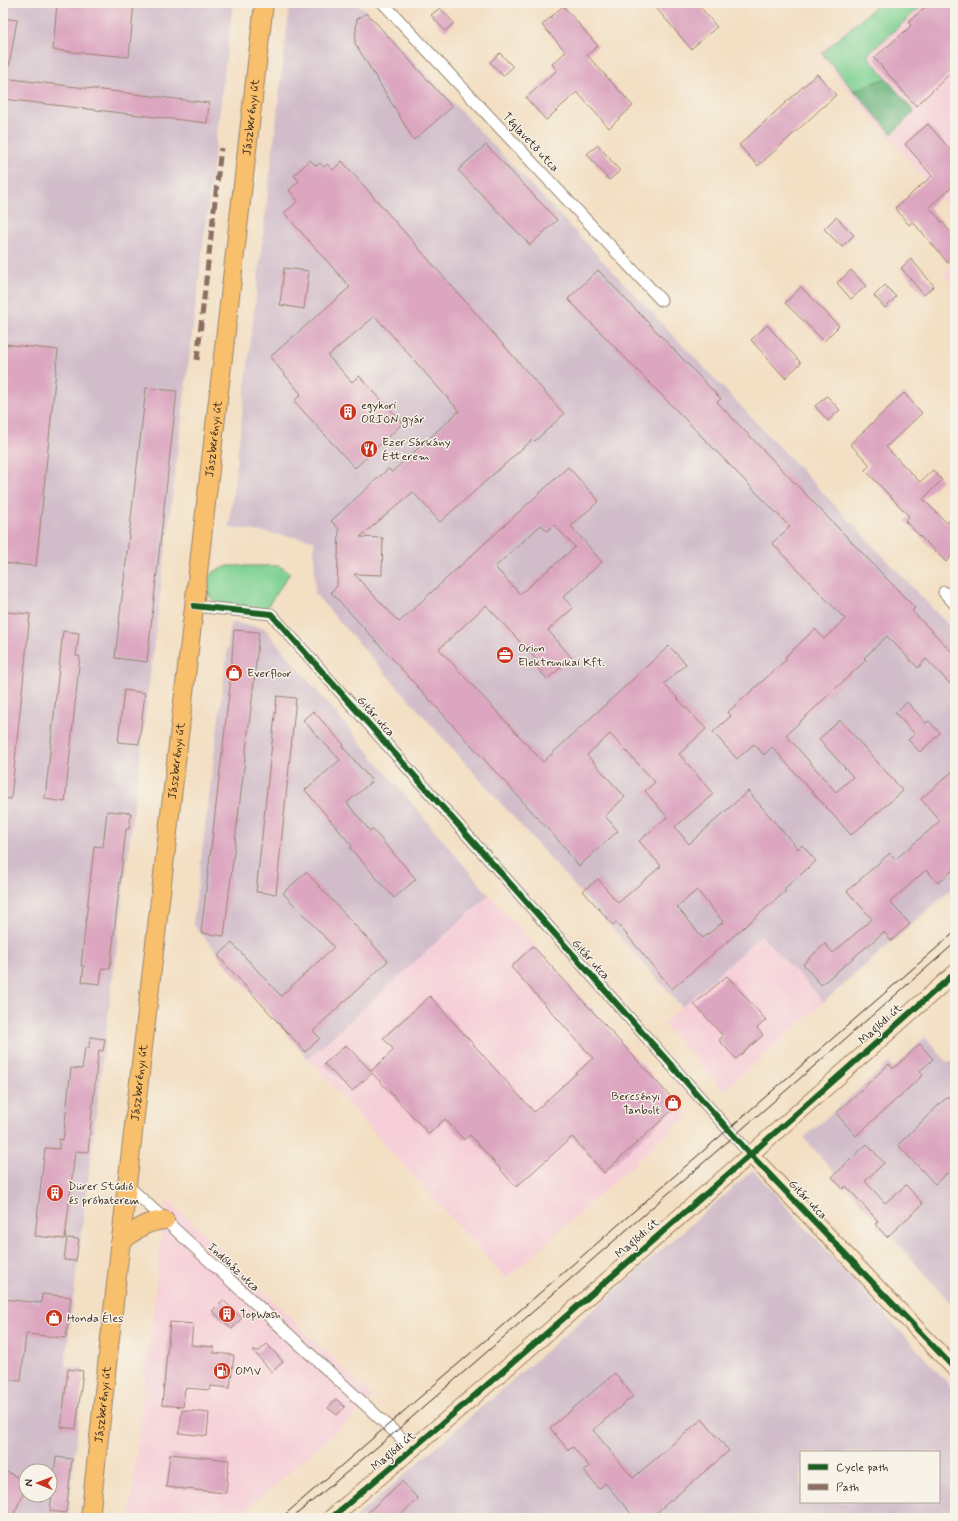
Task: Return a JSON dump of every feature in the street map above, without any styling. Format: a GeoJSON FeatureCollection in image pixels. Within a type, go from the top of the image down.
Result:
{"type":"FeatureCollection","features":[{"type":"Feature","properties":{"kind":"main road","name":"Jászberényi út"},"geometry":{"type":"LineString","coordinates":[[90,1518],[120,1243],[264,3]]}},
{"type":"Feature","properties":{"kind":"main road"},"geometry":{"type":"LineString","coordinates":[[120,1243],[139,1227],[152,1221],[165,1220]]}},
{"type":"Feature","properties":{"kind":"street","name":"Téglavető utca"},"geometry":{"type":"LineString","coordinates":[[383,3],[661,300]]}},
{"type":"Feature","properties":{"kind":"street"},"geometry":{"type":"LineString","coordinates":[[944,592],[955,604]]}},
{"type":"Feature","properties":{"kind":"street","name":"Gitár utca"},"geometry":{"type":"LineString","coordinates":[[194,606],[271,614],[750,1154],[955,1368]]}},
{"type":"Feature","properties":{"kind":"street","name":"Maglódi út"},"geometry":{"type":"LineString","coordinates":[[331,1518],[413,1449],[955,972]]}},
{"type":"Feature","properties":{"kind":"street","name":"Indóház utca"},"geometry":{"type":"LineString","coordinates":[[127,1185],[413,1449]]}},
{"type":"Feature","properties":{"kind":"shaded area"},"geometry":{"type":"Polygon","coordinates":[[[3,3],[233,3],[65,1366],[84,1368],[68,1518],[3,1518],[3,3]]]}},
{"type":"Feature","properties":{"kind":"shaded area"},"geometry":{"type":"Polygon","coordinates":[[[290,3],[352,3],[362,7],[955,632],[955,886],[824,1002],[761,935],[682,1007],[315,594],[314,540],[229,527],[290,3]]]}},
{"type":"Feature","properties":{"kind":"shaded area"},"geometry":{"type":"Polygon","coordinates":[[[877,3],[955,3],[955,215],[818,54],[877,3]]]}},
{"type":"Feature","properties":{"kind":"shaded area"},"geometry":{"type":"Polygon","coordinates":[[[955,263],[955,286],[943,273],[955,263]]]}},
{"type":"Feature","properties":{"kind":"shaded area"},"geometry":{"type":"Polygon","coordinates":[[[231,622],[264,628],[489,895],[308,1059],[193,924],[231,622]]]}},
{"type":"Feature","properties":{"kind":"shaded area"},"geometry":{"type":"Polygon","coordinates":[[[489,895],[688,1115],[506,1279],[308,1059],[489,895]]]}},
{"type":"Feature","properties":{"kind":"shaded area"},"geometry":{"type":"Polygon","coordinates":[[[761,935],[824,1002],[724,1090],[663,1024],[761,935]]]}},
{"type":"Feature","properties":{"kind":"shaded area"},"geometry":{"type":"Polygon","coordinates":[[[925,1037],[947,1062],[955,1062],[955,1308],[804,1138],[888,1063],[893,1069],[925,1037]]]}},
{"type":"Feature","properties":{"kind":"shaded area"},"geometry":{"type":"Polygon","coordinates":[[[753,1170],[955,1391],[955,1518],[355,1518],[753,1170]]]}},
{"type":"Feature","properties":{"kind":"shaded area"},"geometry":{"type":"Polygon","coordinates":[[[166,1198],[374,1398],[237,1518],[129,1518],[166,1198]]]}},
{"type":"Feature","properties":{"kind":"green space"},"geometry":{"type":"Polygon","coordinates":[[[880,3],[925,3],[867,55],[886,78],[854,91],[822,53],[880,3]]]}},
{"type":"Feature","properties":{"kind":"green space"},"geometry":{"type":"Polygon","coordinates":[[[886,78],[914,112],[892,134],[854,91],[886,78]]]}},
{"type":"Feature","properties":{"kind":"green space"},"geometry":{"type":"Polygon","coordinates":[[[229,566],[279,566],[290,573],[265,610],[218,604],[209,596],[207,579],[215,571],[229,566]]]}},
{"type":"Feature","properties":{"kind":"building"},"geometry":{"type":"Polygon","coordinates":[[[57,3],[134,3],[129,57],[53,50],[57,3]]]}},
{"type":"Feature","properties":{"kind":"building"},"geometry":{"type":"Polygon","coordinates":[[[652,3],[697,3],[717,27],[691,49],[652,3]]]}},
{"type":"Feature","properties":{"kind":"building"},"geometry":{"type":"Polygon","coordinates":[[[930,3],[955,3],[955,69],[916,106],[874,58],[911,26],[908,22],[930,3]]]}},
{"type":"Feature","properties":{"kind":"building"},"geometry":{"type":"Polygon","coordinates":[[[563,6],[598,46],[587,55],[633,106],[609,128],[577,92],[546,120],[526,98],[557,70],[552,64],[566,52],[542,25],[563,6]]]}},
{"type":"Feature","properties":{"kind":"building"},"geometry":{"type":"Polygon","coordinates":[[[440,8],[454,23],[445,31],[431,15],[440,8]]]}},
{"type":"Feature","properties":{"kind":"building"},"geometry":{"type":"Polygon","coordinates":[[[367,13],[452,107],[414,140],[355,43],[357,19],[367,13]]]}},
{"type":"Feature","properties":{"kind":"building"},"geometry":{"type":"Polygon","coordinates":[[[3,18],[17,20],[9,66],[3,65],[3,18]]]}},
{"type":"Feature","properties":{"kind":"building"},"geometry":{"type":"Polygon","coordinates":[[[500,53],[513,67],[503,76],[490,62],[500,53]]]}},
{"type":"Feature","properties":{"kind":"building"},"geometry":{"type":"Polygon","coordinates":[[[817,74],[836,95],[758,166],[739,145],[817,74]]]}},
{"type":"Feature","properties":{"kind":"building"},"geometry":{"type":"Polygon","coordinates":[[[3,78],[209,103],[207,123],[3,99],[3,78]]]}},
{"type":"Feature","properties":{"kind":"building"},"geometry":{"type":"Polygon","coordinates":[[[928,124],[955,155],[955,184],[929,207],[955,237],[955,257],[948,263],[913,222],[909,225],[895,208],[932,176],[905,144],[928,124]]]}},
{"type":"Feature","properties":{"kind":"building"},"geometry":{"type":"Polygon","coordinates":[[[486,145],[557,220],[530,245],[458,170],[486,145]]]}},
{"type":"Feature","properties":{"kind":"building"},"geometry":{"type":"Polygon","coordinates":[[[598,145],[620,171],[609,180],[587,154],[598,145]]]}},
{"type":"Feature","properties":{"kind":"building"},"geometry":{"type":"Polygon","coordinates":[[[310,160],[316,166],[320,163],[324,167],[327,164],[333,170],[342,161],[564,414],[535,441],[533,439],[440,522],[413,492],[360,537],[383,538],[382,575],[354,574],[399,622],[568,467],[599,501],[571,526],[602,562],[563,597],[573,608],[548,630],[572,658],[547,679],[532,661],[535,658],[486,605],[439,649],[543,762],[669,646],[686,664],[664,684],[706,729],[679,754],[713,794],[675,827],[689,844],[748,791],[798,849],[802,845],[816,861],[784,889],[786,891],[672,989],[616,922],[613,925],[583,891],[598,879],[618,903],[661,866],[639,841],[667,817],[645,791],[655,782],[610,734],[587,755],[625,797],[605,816],[618,831],[579,866],[567,852],[568,851],[331,592],[337,586],[339,529],[331,521],[388,469],[392,472],[459,411],[375,316],[328,356],[352,382],[359,376],[403,423],[355,468],[294,401],[301,394],[270,357],[350,287],[284,213],[298,201],[289,190],[299,181],[294,175],[310,160]],[[541,525],[495,567],[520,594],[575,547],[554,525],[547,531],[541,525]],[[697,890],[677,907],[703,938],[723,922],[697,890]]]}},
{"type":"Feature","properties":{"kind":"building"},"geometry":{"type":"Polygon","coordinates":[[[836,217],[854,235],[842,247],[824,229],[836,217]]]}},
{"type":"Feature","properties":{"kind":"building"},"geometry":{"type":"Polygon","coordinates":[[[911,259],[934,286],[924,295],[901,268],[911,259]]]}},
{"type":"Feature","properties":{"kind":"building"},"geometry":{"type":"Polygon","coordinates":[[[284,268],[309,271],[304,309],[280,305],[284,268]]]}},
{"type":"Feature","properties":{"kind":"building"},"geometry":{"type":"Polygon","coordinates":[[[598,270],[721,399],[717,402],[915,608],[912,611],[955,655],[955,689],[926,659],[918,668],[887,636],[864,658],[866,660],[786,735],[836,792],[853,777],[819,739],[840,720],[903,791],[851,835],[772,747],[764,755],[754,744],[737,759],[713,732],[731,716],[728,712],[787,659],[785,657],[815,629],[824,639],[845,619],[772,543],[790,527],[568,299],[598,270]]]}},
{"type":"Feature","properties":{"kind":"building"},"geometry":{"type":"Polygon","coordinates":[[[851,270],[866,286],[851,299],[837,283],[851,270]]]}},
{"type":"Feature","properties":{"kind":"building"},"geometry":{"type":"Polygon","coordinates":[[[885,285],[896,297],[885,308],[874,296],[885,285]]]}},
{"type":"Feature","properties":{"kind":"building"},"geometry":{"type":"Polygon","coordinates":[[[801,287],[839,326],[824,341],[785,303],[801,287]]]}},
{"type":"Feature","properties":{"kind":"building"},"geometry":{"type":"Polygon","coordinates":[[[767,325],[801,363],[785,378],[751,340],[767,325]]]}},
{"type":"Feature","properties":{"kind":"building"},"geometry":{"type":"Polygon","coordinates":[[[3,344],[58,350],[36,566],[3,563],[3,344]]]}},
{"type":"Feature","properties":{"kind":"building"},"geometry":{"type":"Polygon","coordinates":[[[146,388],[177,391],[147,662],[115,658],[146,388]]]}},
{"type":"Feature","properties":{"kind":"building"},"geometry":{"type":"Polygon","coordinates":[[[904,393],[922,413],[886,447],[920,482],[933,470],[942,480],[923,499],[947,523],[955,514],[955,552],[946,562],[905,521],[909,516],[865,470],[870,465],[850,444],[904,393]]]}},
{"type":"Feature","properties":{"kind":"building"},"geometry":{"type":"Polygon","coordinates":[[[827,396],[840,410],[828,421],[815,406],[827,396]]]}},
{"type":"Feature","properties":{"kind":"building"},"geometry":{"type":"Polygon","coordinates":[[[6,612],[30,614],[11,799],[3,798],[3,639],[6,612]]]}},
{"type":"Feature","properties":{"kind":"building"},"geometry":{"type":"Polygon","coordinates":[[[234,630],[259,632],[224,936],[201,933],[230,685],[234,630]]]}},
{"type":"Feature","properties":{"kind":"building"},"geometry":{"type":"Polygon","coordinates":[[[63,631],[79,633],[76,656],[80,656],[65,802],[45,799],[63,631]]]}},
{"type":"Feature","properties":{"kind":"building"},"geometry":{"type":"Polygon","coordinates":[[[124,690],[145,693],[139,744],[118,742],[124,690]]]}},
{"type":"Feature","properties":{"kind":"building"},"geometry":{"type":"Polygon","coordinates":[[[277,696],[296,698],[276,894],[256,892],[277,696]]]}},
{"type":"Feature","properties":{"kind":"building"},"geometry":{"type":"Polygon","coordinates":[[[907,702],[926,723],[929,721],[940,733],[920,752],[908,740],[915,734],[895,713],[907,702]]]}},
{"type":"Feature","properties":{"kind":"building"},"geometry":{"type":"Polygon","coordinates":[[[313,711],[344,745],[342,746],[372,781],[347,803],[370,831],[372,829],[416,879],[394,898],[350,848],[352,846],[305,790],[340,760],[303,720],[313,711]]]}},
{"type":"Feature","properties":{"kind":"building"},"geometry":{"type":"Polygon","coordinates":[[[955,769],[955,868],[938,883],[926,870],[890,902],[910,924],[891,941],[884,932],[821,985],[803,964],[825,944],[833,953],[872,919],[847,891],[890,853],[896,859],[940,821],[921,799],[955,769]]]}},
{"type":"Feature","properties":{"kind":"building"},"geometry":{"type":"Polygon","coordinates":[[[107,811],[131,813],[129,829],[126,829],[110,969],[102,968],[100,984],[82,982],[84,966],[81,966],[94,846],[103,847],[107,811]]]}},
{"type":"Feature","properties":{"kind":"building"},"geometry":{"type":"Polygon","coordinates":[[[306,872],[388,961],[313,1031],[320,1038],[305,1052],[218,956],[232,943],[281,996],[334,947],[283,893],[306,872]]]}},
{"type":"Feature","properties":{"kind":"building"},"geometry":{"type":"Polygon","coordinates":[[[533,946],[678,1105],[604,1173],[572,1137],[516,1187],[470,1135],[464,1140],[445,1119],[429,1134],[372,1073],[352,1091],[324,1064],[346,1045],[371,1071],[394,1050],[383,1038],[430,996],[534,1112],[593,1058],[511,967],[533,946]]]}},
{"type":"Feature","properties":{"kind":"building"},"geometry":{"type":"Polygon","coordinates":[[[727,976],[766,1020],[757,1028],[763,1035],[736,1059],[719,1040],[723,1036],[694,1004],[727,976]]]}},
{"type":"Feature","properties":{"kind":"building"},"geometry":{"type":"Polygon","coordinates":[[[90,1037],[105,1039],[103,1051],[99,1050],[88,1152],[75,1151],[65,1239],[35,1236],[45,1148],[59,1149],[59,1139],[63,1140],[71,1068],[82,1069],[85,1048],[89,1048],[90,1037]]]}},
{"type":"Feature","properties":{"kind":"building"},"geometry":{"type":"Polygon","coordinates":[[[920,1044],[933,1059],[920,1071],[923,1075],[856,1136],[836,1113],[889,1064],[893,1069],[920,1044]]]}},
{"type":"Feature","properties":{"kind":"building"},"geometry":{"type":"Polygon","coordinates":[[[948,1096],[955,1103],[955,1181],[947,1173],[935,1184],[898,1145],[948,1096]]]}},
{"type":"Feature","properties":{"kind":"building"},"geometry":{"type":"Polygon","coordinates":[[[867,1144],[884,1163],[865,1181],[885,1203],[906,1185],[923,1204],[887,1237],[875,1224],[878,1221],[846,1186],[843,1189],[832,1177],[867,1144]]]}},
{"type":"Feature","properties":{"kind":"building"},"geometry":{"type":"Polygon","coordinates":[[[67,1238],[79,1239],[76,1261],[64,1260],[67,1238]]]}},
{"type":"Feature","properties":{"kind":"building"},"geometry":{"type":"Polygon","coordinates":[[[42,1294],[71,1297],[66,1338],[26,1334],[21,1381],[3,1379],[3,1299],[41,1303],[42,1294]]]}},
{"type":"Feature","properties":{"kind":"building","name":"TopWash"},"geometry":{"type":"Polygon","coordinates":[[[223,1300],[242,1318],[232,1329],[212,1311],[223,1300]]]}},
{"type":"Feature","properties":{"kind":"building"},"geometry":{"type":"Polygon","coordinates":[[[170,1322],[193,1324],[191,1345],[214,1347],[214,1353],[234,1355],[230,1388],[211,1386],[210,1390],[185,1388],[183,1407],[162,1405],[170,1322]]]}},
{"type":"Feature","properties":{"kind":"building"},"geometry":{"type":"Polygon","coordinates":[[[267,1344],[283,1362],[272,1372],[253,1351],[259,1351],[267,1344]]]}},
{"type":"Feature","properties":{"kind":"building"},"geometry":{"type":"Polygon","coordinates":[[[68,1369],[83,1371],[76,1429],[61,1427],[68,1369]]]}},
{"type":"Feature","properties":{"kind":"building"},"geometry":{"type":"Polygon","coordinates":[[[615,1373],[633,1396],[593,1430],[633,1478],[702,1419],[729,1451],[650,1518],[635,1518],[605,1483],[599,1489],[584,1471],[589,1466],[573,1447],[568,1450],[550,1428],[615,1373]]]}},
{"type":"Feature","properties":{"kind":"building"},"geometry":{"type":"Polygon","coordinates":[[[336,1399],[345,1407],[337,1415],[328,1408],[336,1399]]]}},
{"type":"Feature","properties":{"kind":"building"},"geometry":{"type":"Polygon","coordinates":[[[182,1410],[209,1413],[207,1436],[179,1433],[182,1410]]]}},
{"type":"Feature","properties":{"kind":"building"},"geometry":{"type":"Polygon","coordinates":[[[170,1454],[229,1460],[226,1493],[166,1487],[170,1454]]]}},
{"type":"Feature","properties":{"kind":"building"},"geometry":{"type":"Polygon","coordinates":[[[56,1457],[72,1459],[66,1513],[50,1511],[51,1503],[58,1503],[58,1463],[55,1463],[56,1457]]]}},
{"type":"Feature","properties":{"kind":"building"},"geometry":{"type":"Polygon","coordinates":[[[3,1470],[18,1477],[19,1503],[12,1518],[3,1518],[3,1470]]]}},
{"type":"Feature","properties":{"kind":"building"},"geometry":{"type":"Polygon","coordinates":[[[402,1481],[418,1499],[397,1518],[362,1518],[402,1481]]]}},
{"type":"Feature","properties":{"kind":"tram line"},"geometry":{"type":"LineString","coordinates":[[281,1518],[955,932]]}},
{"type":"Feature","properties":{"kind":"tram line"},"geometry":{"type":"LineString","coordinates":[[292,1518],[394,1433],[955,943]]}},
{"type":"Feature","properties":{"kind":"marked path"},"geometry":{"type":"LineString","coordinates":[[197,360],[221,148]]}},
{"type":"Feature","properties":{"kind":"cycle path"},"geometry":{"type":"LineString","coordinates":[[194,606],[271,614],[750,1154],[955,1369]]}},
{"type":"Feature","properties":{"kind":"cycle path"},"geometry":{"type":"LineString","coordinates":[[331,1518],[567,1316],[955,973]]}},
{"type":"Feature","properties":{"kind":"place","name":"egykori ORION gyár"},"geometry":{"type":"Point","coordinates":[348,412]}},
{"type":"Feature","properties":{"kind":"place","name":"Ezer Sárkány Étterem"},"geometry":{"type":"Point","coordinates":[369,449]}},
{"type":"Feature","properties":{"kind":"place","name":"Orion Elektronikai Kft."},"geometry":{"type":"Point","coordinates":[505,655]}},
{"type":"Feature","properties":{"kind":"place","name":"Everfloor"},"geometry":{"type":"Point","coordinates":[234,673]}},
{"type":"Feature","properties":{"kind":"place","name":"Bercsényi Tanbolt"},"geometry":{"type":"Point","coordinates":[673,1103]}},
{"type":"Feature","properties":{"kind":"place","name":"Dürer Stúdió és próbaterem"},"geometry":{"type":"Point","coordinates":[55,1193]}},
{"type":"Feature","properties":{"kind":"place","name":"TopWash"},"geometry":{"type":"Point","coordinates":[227,1314]}},
{"type":"Feature","properties":{"kind":"place","name":"Honda Éles"},"geometry":{"type":"Point","coordinates":[54,1318]}},
{"type":"Feature","properties":{"kind":"place","name":"OMV"},"geometry":{"type":"Point","coordinates":[222,1371]}}]}
